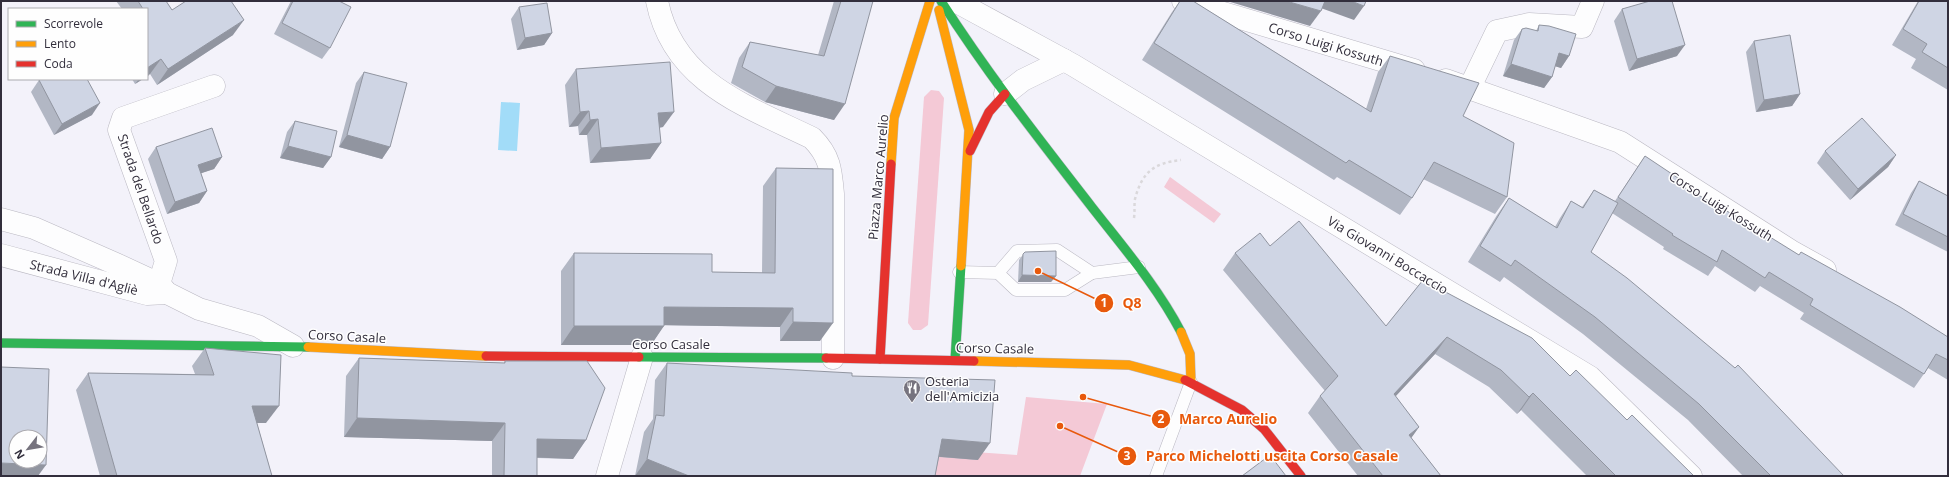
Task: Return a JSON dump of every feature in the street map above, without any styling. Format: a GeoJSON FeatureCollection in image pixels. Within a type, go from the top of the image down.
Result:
{"type":"FeatureCollection","features":[{"type":"Feature","properties":{"kind":"main road","name":"Piazza Marco Aurelio"},"geometry":{"type":"LineString","coordinates":[[880,360],[894,118],[930,1]]}},
{"type":"Feature","properties":{"kind":"main road"},"geometry":{"type":"LineString","coordinates":[[936,1],[969,130],[969,154],[959,272],[955,360]]}},
{"type":"Feature","properties":{"kind":"main road"},"geometry":{"type":"LineString","coordinates":[[941,1],[965,39],[1005,94],[1154,287],[1185,338],[1192,359],[1191,382]]}},
{"type":"Feature","properties":{"kind":"main road"},"geometry":{"type":"LineString","coordinates":[[969,154],[989,112],[1005,94]]}},
{"type":"Feature","properties":{"kind":"main road","name":"Corso Casale"},"geometry":{"type":"LineString","coordinates":[[1,343],[232,347],[293,346],[507,357],[833,358],[1129,365],[1191,382],[1242,410],[1264,429],[1301,476]]}},
{"type":"Feature","properties":{"kind":"street"},"geometry":{"type":"LineString","coordinates":[[657,1],[662,22],[674,47],[691,68],[723,94],[812,138],[823,149],[831,168],[833,194],[833,358]]}},
{"type":"Feature","properties":{"kind":"street","name":"Via Giovanni Boccaccio"},"geometry":{"type":"LineString","coordinates":[[955,1],[1064,60],[1590,377],[1691,476]]}},
{"type":"Feature","properties":{"kind":"street","name":"Corso Luigi Kossuth"},"geometry":{"type":"LineString","coordinates":[[1183,1],[1470,87],[1620,142],[1791,251],[1846,281]]}},
{"type":"Feature","properties":{"kind":"street"},"geometry":{"type":"LineString","coordinates":[[1470,87],[1497,31],[1529,24],[1582,27],[1593,1]]}},
{"type":"Feature","properties":{"kind":"street"},"geometry":{"type":"LineString","coordinates":[[1005,94],[1023,80],[1064,60]]}},
{"type":"Feature","properties":{"kind":"street","name":"Strada del Bellardo"},"geometry":{"type":"LineString","coordinates":[[163,288],[166,261],[119,130],[123,118],[214,86]]}},
{"type":"Feature","properties":{"kind":"street"},"geometry":{"type":"LineString","coordinates":[[1,219],[34,228],[163,288],[199,309],[258,326],[293,346]]}},
{"type":"Feature","properties":{"kind":"street","name":"Strada Villa d'Agliè"},"geometry":{"type":"LineString","coordinates":[[1,255],[147,294],[163,288]]}},
{"type":"Feature","properties":{"kind":"street"},"geometry":{"type":"LineString","coordinates":[[607,476],[642,357]]}},
{"type":"Feature","properties":{"kind":"lane"},"geometry":{"type":"LineString","coordinates":[[998,273],[1017,251],[1057,250],[1092,273]]}},
{"type":"Feature","properties":{"kind":"lane"},"geometry":{"type":"LineString","coordinates":[[959,272],[998,273],[1016,290],[1065,290],[1092,273],[1139,267]]}},
{"type":"Feature","properties":{"kind":"lane"},"geometry":{"type":"LineString","coordinates":[[1156,476],[1191,382]]}},
{"type":"Feature","properties":{"kind":"path"},"geometry":{"type":"LineString","coordinates":[[1128,254],[1135,200],[1140,183],[1149,170],[1166,162],[1186,160],[1217,152]]}},
{"type":"Feature","properties":{"kind":"shaded area"},"geometry":{"type":"Polygon","coordinates":[[[931,90],[939,91],[944,98],[928,325],[921,330],[913,330],[908,323],[924,97],[931,90]]]}},
{"type":"Feature","properties":{"kind":"shaded area"},"geometry":{"type":"Polygon","coordinates":[[[1170,177],[1221,214],[1214,223],[1164,187],[1170,177]]]}},
{"type":"Feature","properties":{"kind":"shaded area"},"geometry":{"type":"Polygon","coordinates":[[[1026,397],[1107,404],[1080,476],[913,476],[947,450],[1017,455],[1026,397]]]}},
{"type":"Feature","properties":{"kind":"water"},"geometry":{"type":"Polygon","coordinates":[[[501,102],[520,103],[517,151],[498,150],[501,102]]]}},
{"type":"Feature","properties":{"kind":"building"},"geometry":{"type":"Polygon","coordinates":[[[138,1],[166,1],[172,10],[186,1],[231,1],[244,20],[168,69],[161,59],[148,67],[148,8],[142,8],[138,1]]]}},
{"type":"Feature","properties":{"kind":"building"},"geometry":{"type":"Polygon","coordinates":[[[293,1],[339,1],[351,7],[330,48],[282,23],[293,1]]]}},
{"type":"Feature","properties":{"kind":"building"},"geometry":{"type":"Polygon","coordinates":[[[841,1],[873,1],[845,104],[776,86],[742,67],[750,42],[824,56],[841,1]]]}},
{"type":"Feature","properties":{"kind":"building"},"geometry":{"type":"Polygon","coordinates":[[[1180,1],[1193,1],[1371,112],[1390,56],[1479,83],[1463,116],[1514,143],[1507,197],[1434,162],[1412,198],[1349,160],[1346,163],[1154,43],[1180,1]]]}},
{"type":"Feature","properties":{"kind":"building"},"geometry":{"type":"Polygon","coordinates":[[[1286,1],[1325,1],[1321,11],[1286,1]]]}},
{"type":"Feature","properties":{"kind":"building"},"geometry":{"type":"Polygon","coordinates":[[[1351,1],[1366,1],[1364,6],[1351,1]]]}},
{"type":"Feature","properties":{"kind":"building"},"geometry":{"type":"Polygon","coordinates":[[[1650,1],[1672,1],[1685,45],[1637,59],[1622,9],[1650,1]]]}},
{"type":"Feature","properties":{"kind":"building"},"geometry":{"type":"Polygon","coordinates":[[[1919,1],[1948,1],[1948,68],[1922,52],[1927,44],[1903,29],[1919,1]]]}},
{"type":"Feature","properties":{"kind":"building"},"geometry":{"type":"Polygon","coordinates":[[[547,3],[552,33],[525,38],[519,7],[547,3]]]}},
{"type":"Feature","properties":{"kind":"building"},"geometry":{"type":"Polygon","coordinates":[[[1539,25],[1549,26],[1576,34],[1569,56],[1559,53],[1552,77],[1511,64],[1522,29],[1526,28],[1538,31],[1539,25]]]}},
{"type":"Feature","properties":{"kind":"building"},"geometry":{"type":"Polygon","coordinates":[[[1790,35],[1800,94],[1764,100],[1754,41],[1790,35]]]}},
{"type":"Feature","properties":{"kind":"building"},"geometry":{"type":"Polygon","coordinates":[[[670,62],[674,112],[658,113],[661,143],[601,148],[598,119],[590,120],[589,111],[580,112],[576,69],[670,62]]]}},
{"type":"Feature","properties":{"kind":"building"},"geometry":{"type":"Polygon","coordinates":[[[364,72],[407,83],[390,147],[347,135],[364,72]]]}},
{"type":"Feature","properties":{"kind":"building"},"geometry":{"type":"Polygon","coordinates":[[[39,80],[88,80],[100,103],[62,124],[39,80]]]}},
{"type":"Feature","properties":{"kind":"building"},"geometry":{"type":"Polygon","coordinates":[[[1862,118],[1896,155],[1858,189],[1825,151],[1862,118]]]}},
{"type":"Feature","properties":{"kind":"building"},"geometry":{"type":"Polygon","coordinates":[[[295,121],[337,131],[331,157],[288,146],[295,121]]]}},
{"type":"Feature","properties":{"kind":"building"},"geometry":{"type":"Polygon","coordinates":[[[212,128],[222,157],[198,165],[207,191],[175,202],[156,147],[212,128]]]}},
{"type":"Feature","properties":{"kind":"building"},"geometry":{"type":"Polygon","coordinates":[[[1645,156],[1678,178],[1675,182],[1741,219],[1799,255],[1801,252],[1900,307],[1948,337],[1948,360],[1936,354],[1924,374],[1810,305],[1813,299],[1769,272],[1765,278],[1722,250],[1717,262],[1672,235],[1673,234],[1618,197],[1645,156]]]}},
{"type":"Feature","properties":{"kind":"building"},"geometry":{"type":"Polygon","coordinates":[[[776,168],[833,169],[833,323],[793,322],[793,308],[664,307],[664,326],[574,326],[574,253],[712,254],[712,272],[775,273],[776,168]]]}},
{"type":"Feature","properties":{"kind":"building"},"geometry":{"type":"Polygon","coordinates":[[[1919,181],[1948,196],[1948,237],[1903,214],[1919,181]]]}},
{"type":"Feature","properties":{"kind":"building"},"geometry":{"type":"Polygon","coordinates":[[[1594,190],[1618,203],[1591,252],[1627,278],[1735,368],[1738,365],[1844,476],[1771,476],[1699,404],[1595,317],[1515,260],[1511,266],[1480,246],[1509,198],[1557,228],[1571,201],[1583,208],[1594,190]]]}},
{"type":"Feature","properties":{"kind":"building"},"geometry":{"type":"Polygon","coordinates":[[[1299,221],[1386,326],[1423,280],[1532,338],[1570,376],[1576,370],[1627,420],[1632,415],[1694,476],[1616,476],[1533,393],[1529,397],[1501,370],[1447,337],[1394,394],[1419,427],[1409,435],[1441,476],[1383,476],[1320,396],[1338,376],[1235,253],[1260,233],[1270,246],[1299,221]]]}},
{"type":"Feature","properties":{"kind":"building"},"geometry":{"type":"Polygon","coordinates":[[[1056,251],[1056,276],[1022,275],[1023,254],[1025,252],[1056,251]]]}},
{"type":"Feature","properties":{"kind":"building"},"geometry":{"type":"Polygon","coordinates":[[[205,348],[281,355],[279,406],[252,406],[272,476],[117,476],[88,373],[214,375],[205,348]]]}},
{"type":"Feature","properties":{"kind":"building"},"geometry":{"type":"Polygon","coordinates":[[[359,358],[505,363],[505,361],[587,361],[605,388],[586,440],[537,439],[537,476],[504,476],[505,423],[357,418],[359,358]]]}},
{"type":"Feature","properties":{"kind":"building"},"geometry":{"type":"Polygon","coordinates":[[[667,363],[852,373],[852,376],[995,380],[990,443],[942,439],[935,476],[689,476],[647,459],[656,415],[664,416],[667,363]]]}},
{"type":"Feature","properties":{"kind":"building"},"geometry":{"type":"Polygon","coordinates":[[[1,367],[49,369],[47,429],[8,429],[8,463],[1,463],[1,367]]]}},
{"type":"Feature","properties":{"kind":"building"},"geometry":{"type":"Polygon","coordinates":[[[1270,455],[1286,476],[1242,476],[1270,455]]]}},
{"type":"Feature","properties":{"kind":"traffic: fast"},"geometry":{"type":"LineString","coordinates":[[941,1],[1014,105],[1150,283],[1172,315],[1181,332]]}},
{"type":"Feature","properties":{"kind":"traffic: fast"},"geometry":{"type":"LineString","coordinates":[[955,360],[961,266]]}},
{"type":"Feature","properties":{"kind":"traffic: fast"},"geometry":{"type":"LineString","coordinates":[[1,343],[308,347]]}},
{"type":"Feature","properties":{"kind":"traffic: fast"},"geometry":{"type":"LineString","coordinates":[[639,357],[826,358]]}},
{"type":"Feature","properties":{"kind":"traffic: slow"},"geometry":{"type":"LineString","coordinates":[[891,164],[894,118],[930,1]]}},
{"type":"Feature","properties":{"kind":"traffic: slow"},"geometry":{"type":"LineString","coordinates":[[939,10],[969,130],[961,266]]}},
{"type":"Feature","properties":{"kind":"traffic: slow"},"geometry":{"type":"LineString","coordinates":[[1181,332],[1190,354],[1191,382]]}},
{"type":"Feature","properties":{"kind":"traffic: slow"},"geometry":{"type":"LineString","coordinates":[[308,347],[486,356]]}},
{"type":"Feature","properties":{"kind":"traffic: slow"},"geometry":{"type":"LineString","coordinates":[[974,361],[1129,365],[1185,380]]}},
{"type":"Feature","properties":{"kind":"traffic: jam"},"geometry":{"type":"LineString","coordinates":[[970,151],[989,112],[1005,94]]}},
{"type":"Feature","properties":{"kind":"traffic: jam"},"geometry":{"type":"LineString","coordinates":[[880,359],[891,164]]}},
{"type":"Feature","properties":{"kind":"traffic: jam"},"geometry":{"type":"LineString","coordinates":[[486,356],[639,357]]}},
{"type":"Feature","properties":{"kind":"traffic: jam"},"geometry":{"type":"LineString","coordinates":[[826,358],[974,361]]}},
{"type":"Feature","properties":{"kind":"traffic: jam"},"geometry":{"type":"LineString","coordinates":[[1185,380],[1242,410],[1264,429],[1301,476]]}},
{"type":"Feature","properties":{"kind":"place","name":"Q8"},"geometry":{"type":"Point","coordinates":[1038,271]}},
{"type":"Feature","properties":{"kind":"place","name":"Marco Aurelio"},"geometry":{"type":"Point","coordinates":[1083,397]}},
{"type":"Feature","properties":{"kind":"place","name":"Osteria dell'Amicizia"},"geometry":{"type":"Point","coordinates":[912,403]}},
{"type":"Feature","properties":{"kind":"place","name":"Parco Michelotti uscita Corso Casale"},"geometry":{"type":"Point","coordinates":[1060,426]}}]}
